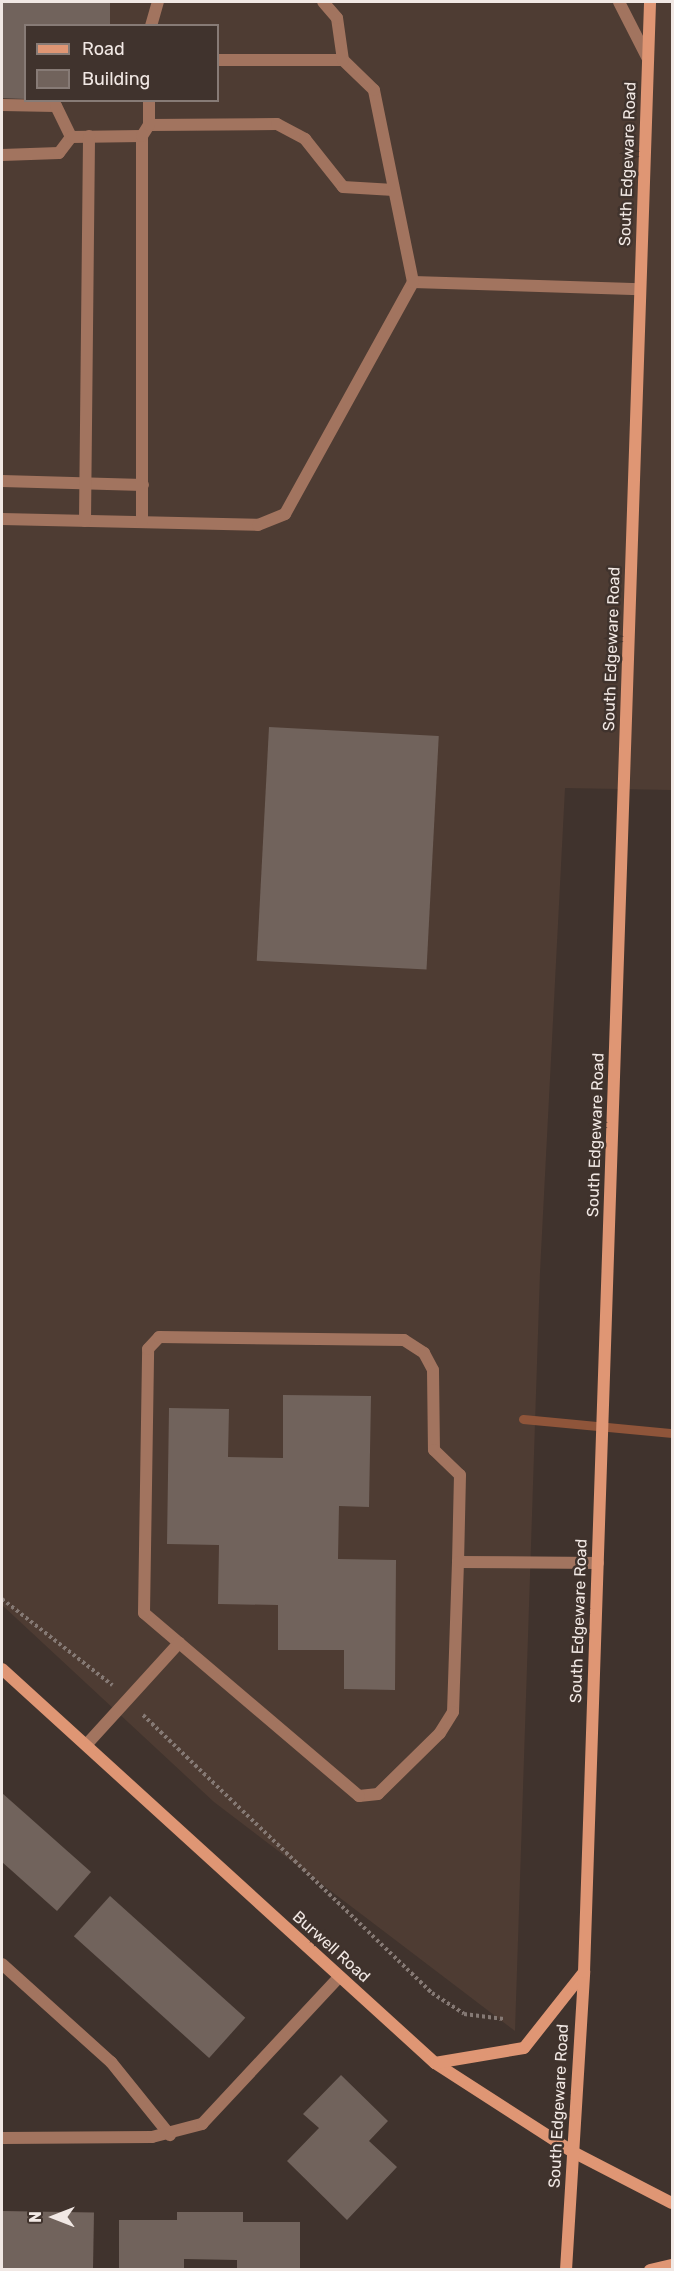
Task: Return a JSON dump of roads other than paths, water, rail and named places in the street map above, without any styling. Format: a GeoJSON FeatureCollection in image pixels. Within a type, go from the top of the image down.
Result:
{"type":"FeatureCollection","features":[{"type":"Feature","properties":{"kind":"main road","name":"South Edgeware Road"},"geometry":{"type":"LineString","coordinates":[[566,2270],[584,1972],[650,2]]}},
{"type":"Feature","properties":{"kind":"main road","name":"Burwell Road"},"geometry":{"type":"LineString","coordinates":[[2,1669],[435,2063],[573,2152],[672,2204]]}},
{"type":"Feature","properties":{"kind":"main road"},"geometry":{"type":"LineString","coordinates":[[435,2063],[524,2048],[584,1972]]}},
{"type":"Feature","properties":{"kind":"main road"},"geometry":{"type":"LineString","coordinates":[[650,2270],[672,2265]]}},
{"type":"Feature","properties":{"kind":"lane"},"geometry":{"type":"LineString","coordinates":[[152,24],[158,2]]}},
{"type":"Feature","properties":{"kind":"lane"},"geometry":{"type":"LineString","coordinates":[[2,519],[258,525],[285,514],[413,282],[374,90],[343,60],[337,18],[323,2]]}},
{"type":"Feature","properties":{"kind":"lane"},"geometry":{"type":"LineString","coordinates":[[619,2],[648,59]]}},
{"type":"Feature","properties":{"kind":"lane"},"geometry":{"type":"LineString","coordinates":[[219,60],[343,60]]}},
{"type":"Feature","properties":{"kind":"lane"},"geometry":{"type":"LineString","coordinates":[[142,522],[142,136],[149,124],[149,102]]}},
{"type":"Feature","properties":{"kind":"lane"},"geometry":{"type":"LineString","coordinates":[[2,105],[56,105],[71,137]]}},
{"type":"Feature","properties":{"kind":"lane"},"geometry":{"type":"LineString","coordinates":[[149,124],[277,124],[305,139],[343,187],[394,190]]}},
{"type":"Feature","properties":{"kind":"lane"},"geometry":{"type":"LineString","coordinates":[[86,521],[89,136]]}},
{"type":"Feature","properties":{"kind":"lane"},"geometry":{"type":"LineString","coordinates":[[2,155],[59,153],[71,137],[142,136]]}},
{"type":"Feature","properties":{"kind":"lane"},"geometry":{"type":"LineString","coordinates":[[413,282],[640,289]]}},
{"type":"Feature","properties":{"kind":"lane"},"geometry":{"type":"LineString","coordinates":[[2,481],[143,485]]}},
{"type":"Feature","properties":{"kind":"lane"},"geometry":{"type":"LineString","coordinates":[[159,1337],[404,1340],[424,1353],[434,1370],[434,1450],[460,1475],[458,1562],[453,1712],[440,1733],[378,1794],[359,1796],[144,1613],[148,1349],[159,1337]]}},
{"type":"Feature","properties":{"kind":"lane"},"geometry":{"type":"LineString","coordinates":[[458,1562],[598,1563]]}},
{"type":"Feature","properties":{"kind":"lane"},"geometry":{"type":"LineString","coordinates":[[87,1744],[179,1643]]}},
{"type":"Feature","properties":{"kind":"lane"},"geometry":{"type":"LineString","coordinates":[[2,1964],[111,2062],[170,2135]]}},
{"type":"Feature","properties":{"kind":"lane"},"geometry":{"type":"LineString","coordinates":[[2,2138],[170,2135],[202,2124],[339,1977]]}},
{"type":"Feature","properties":{"kind":"waterway"},"geometry":{"type":"LineString","coordinates":[[523,1419],[672,1433]]}}]}
